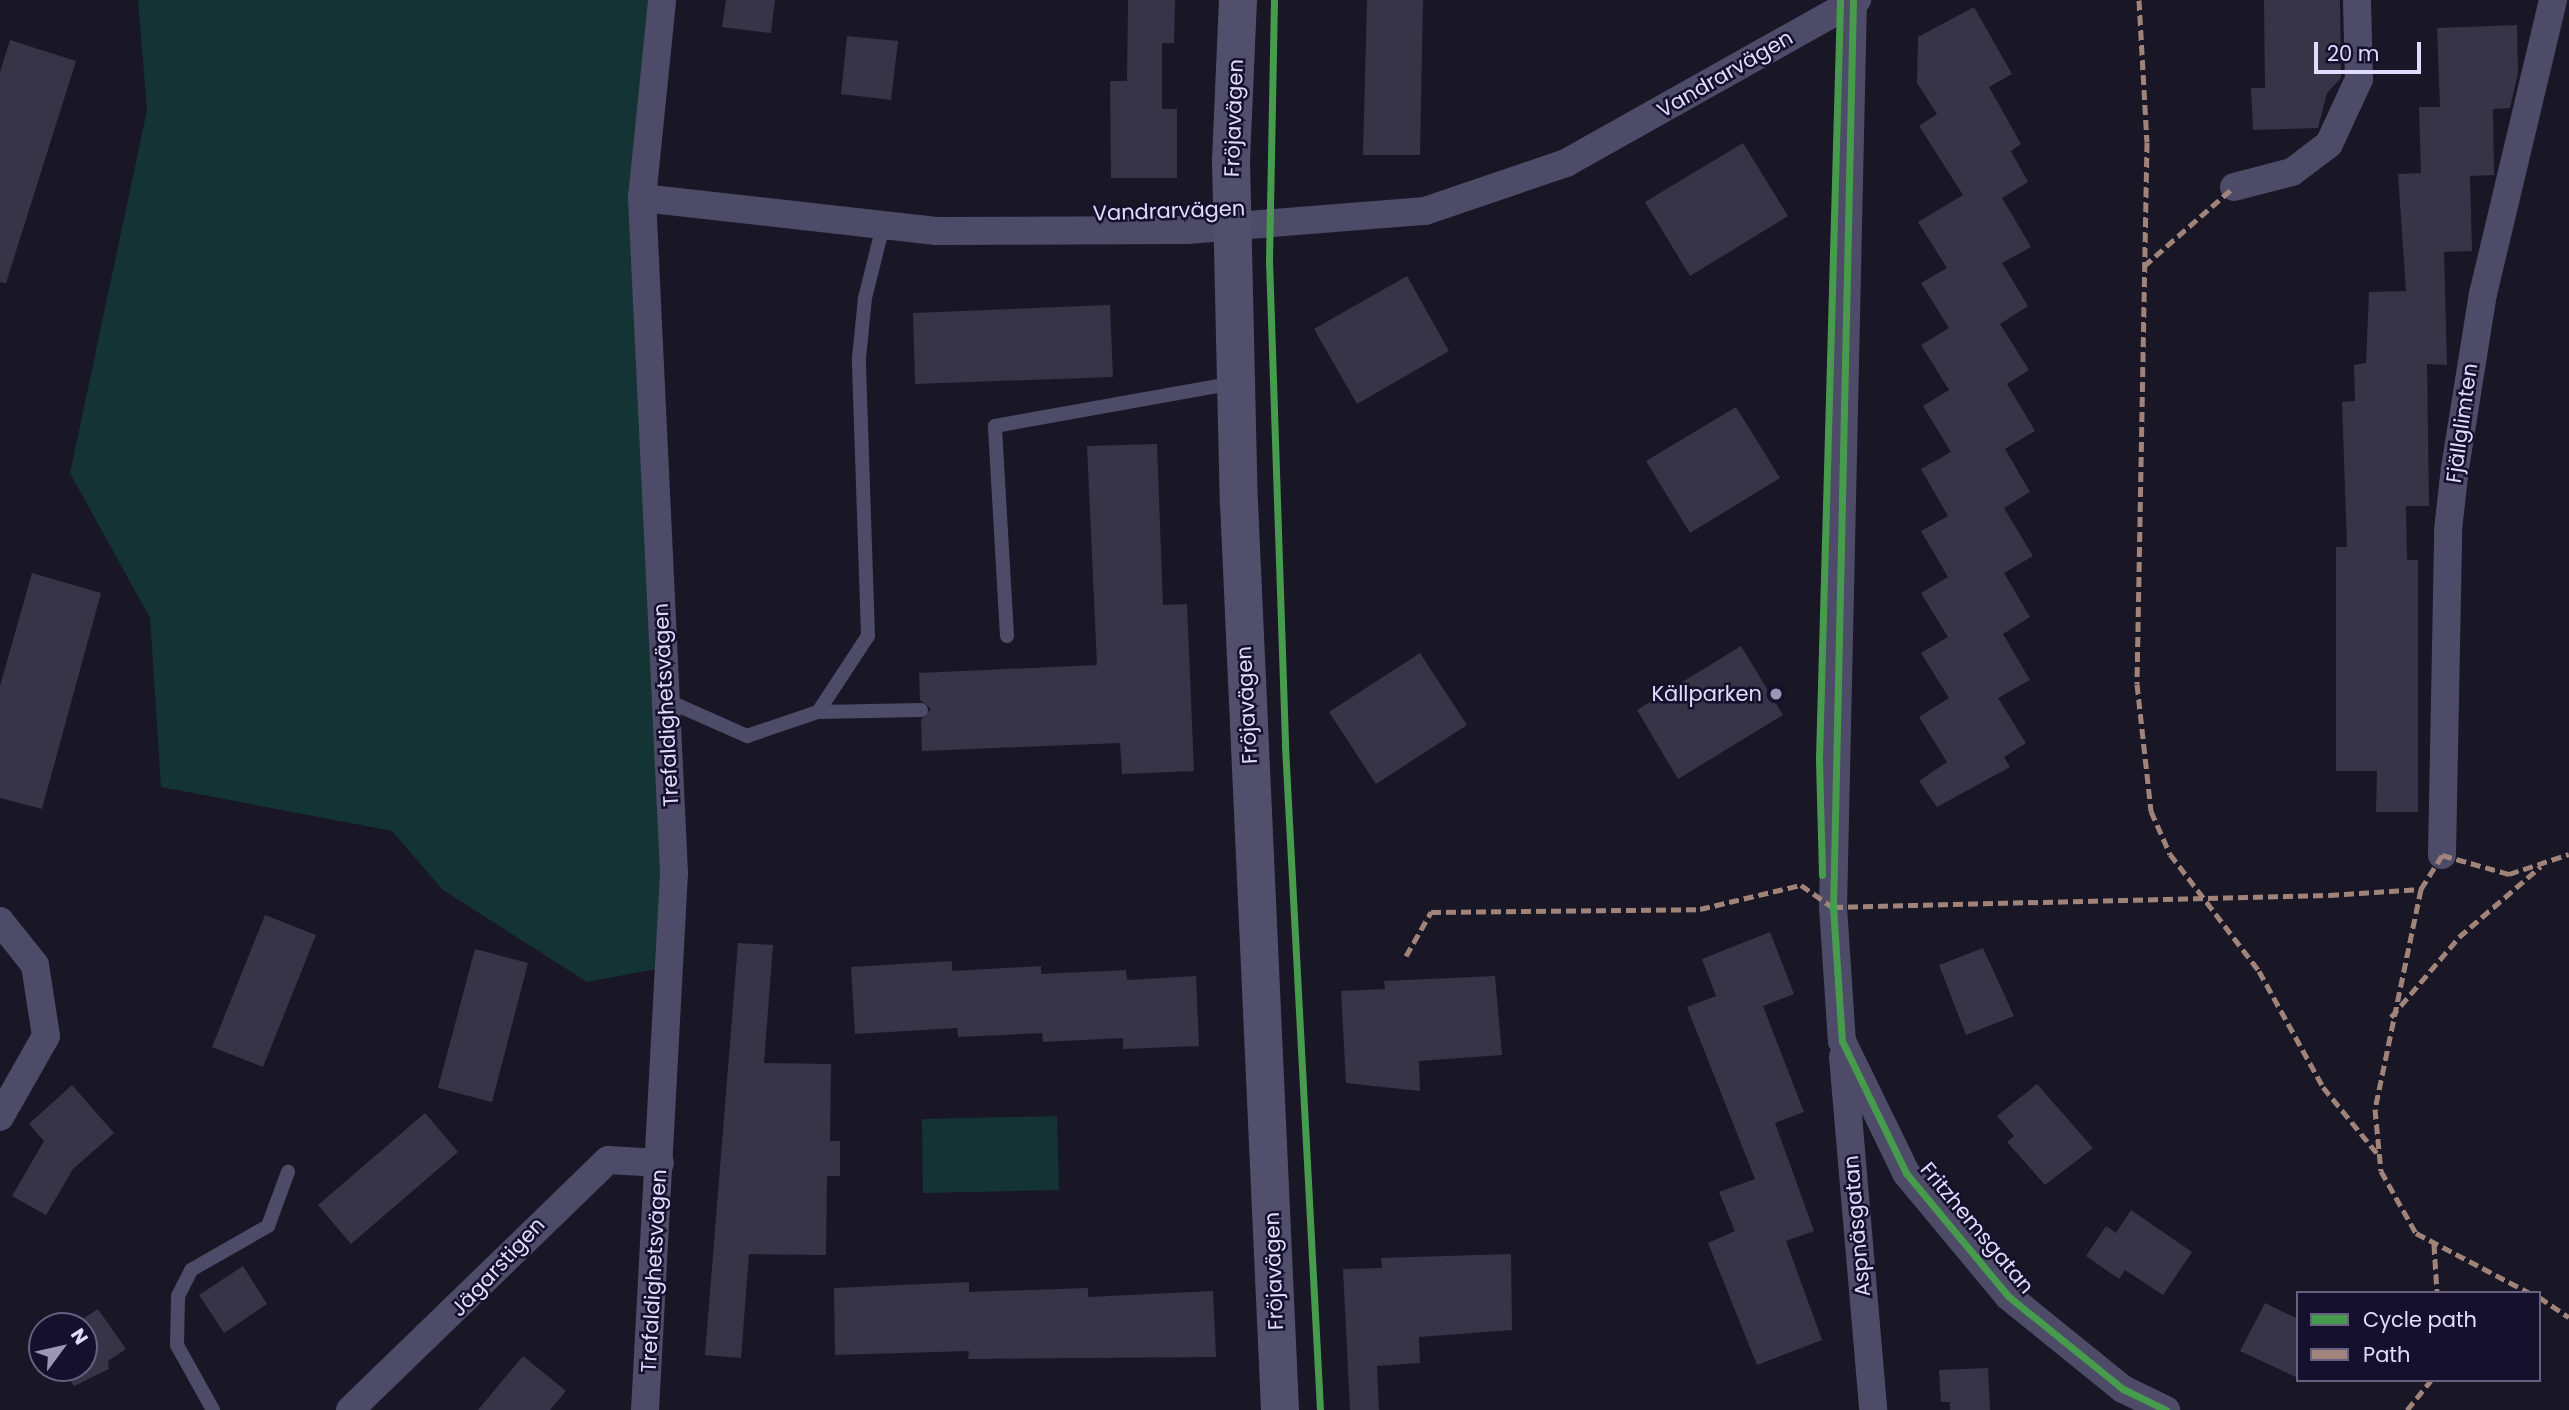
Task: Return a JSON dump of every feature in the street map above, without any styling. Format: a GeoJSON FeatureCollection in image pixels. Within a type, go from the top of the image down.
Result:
{"type":"FeatureCollection","features":[{"type":"Feature","properties":{"kind":"street","name":"Trefaldighetsvägen"},"geometry":{"type":"LineString","coordinates":[[645,1410],[674,873],[642,198],[662,0]]}},
{"type":"Feature","properties":{"kind":"street","name":"Fröjavägen"},"geometry":{"type":"LineString","coordinates":[[1238,0],[1234,227],[1236,383],[1280,1410]]}},
{"type":"Feature","properties":{"kind":"street"},"geometry":{"type":"LineString","coordinates":[[2234,187],[2291,172],[2329,144],[2359,79],[2357,0]]}},
{"type":"Feature","properties":{"kind":"street","name":"Fjällglimten"},"geometry":{"type":"LineString","coordinates":[[2442,855],[2448,530],[2455,468],[2483,294],[2553,0]]}},
{"type":"Feature","properties":{"kind":"street","name":"Vandrarvägen"},"geometry":{"type":"LineString","coordinates":[[642,198],[936,231],[1234,227],[1425,211],[1566,163],[1854,1]]}},
{"type":"Feature","properties":{"kind":"street","name":"Fritzhemsgatan"},"geometry":{"type":"LineString","coordinates":[[1854,1],[1833,907],[1842,1041],[1906,1173],[2008,1296],[2123,1389],[2166,1410]]}},
{"type":"Feature","properties":{"kind":"street"},"geometry":{"type":"LineString","coordinates":[[0,921],[35,965],[46,1036],[0,1117]]}},
{"type":"Feature","properties":{"kind":"street","name":"Aspnäsgatan"},"geometry":{"type":"LineString","coordinates":[[1842,1041],[1873,1410]]}},
{"type":"Feature","properties":{"kind":"street","name":"Jägarstigen"},"geometry":{"type":"LineString","coordinates":[[350,1410],[597,1168],[608,1160],[660,1163]]}},
{"type":"Feature","properties":{"kind":"lane"},"geometry":{"type":"LineString","coordinates":[[818,712],[868,636],[859,358],[865,298],[883,226]]}},
{"type":"Feature","properties":{"kind":"lane"},"geometry":{"type":"LineString","coordinates":[[1007,636],[995,426],[1236,383]]}},
{"type":"Feature","properties":{"kind":"lane"},"geometry":{"type":"LineString","coordinates":[[666,700],[747,736],[818,712],[921,710]]}},
{"type":"Feature","properties":{"kind":"lane"},"geometry":{"type":"LineString","coordinates":[[213,1410],[177,1345],[178,1296],[191,1270],[268,1226],[288,1172]]}},
{"type":"Feature","properties":{"kind":"green space"},"geometry":{"type":"Polygon","coordinates":[[[138,0],[653,0],[633,147],[661,878],[656,969],[587,982],[443,890],[392,831],[161,787],[150,618],[70,473],[147,110],[138,0]]]}},
{"type":"Feature","properties":{"kind":"green space"},"geometry":{"type":"Polygon","coordinates":[[[1057,1116],[1059,1190],[923,1193],[922,1119],[1057,1116]]]}},
{"type":"Feature","properties":{"kind":"building"},"geometry":{"type":"Polygon","coordinates":[[[726,0],[775,0],[771,33],[722,27],[726,0]]]}},
{"type":"Feature","properties":{"kind":"building"},"geometry":{"type":"Polygon","coordinates":[[[1128,0],[1175,0],[1174,43],[1162,43],[1162,109],[1177,109],[1177,178],[1111,178],[1110,81],[1127,81],[1128,0]]]}},
{"type":"Feature","properties":{"kind":"building"},"geometry":{"type":"Polygon","coordinates":[[[1367,0],[1423,0],[1420,155],[1363,155],[1367,0]]]}},
{"type":"Feature","properties":{"kind":"building"},"geometry":{"type":"Polygon","coordinates":[[[2264,0],[2340,0],[2341,78],[2327,93],[2318,128],[2253,130],[2251,88],[2265,88],[2264,0]]]}},
{"type":"Feature","properties":{"kind":"building"},"geometry":{"type":"Polygon","coordinates":[[[1974,7],[2012,74],[1989,87],[2021,144],[2011,151],[2028,182],[2002,198],[2031,247],[2002,263],[2028,306],[2000,324],[2029,370],[2007,384],[2035,431],[2005,449],[2030,492],[2004,508],[2033,556],[2004,573],[2030,617],[2003,634],[2030,680],[1998,698],[2026,743],[2004,757],[2010,767],[1937,807],[1919,781],[1947,762],[1919,717],[1949,698],[1921,653],[1948,637],[1921,593],[1948,577],[1921,531],[1948,516],[1921,469],[1951,452],[1923,406],[1949,390],[1921,345],[1949,328],[1921,283],[1947,268],[1918,222],[1963,195],[1919,126],[1937,114],[1917,83],[1918,37],[1974,7]]]}},
{"type":"Feature","properties":{"kind":"building"},"geometry":{"type":"Polygon","coordinates":[[[2517,25],[2518,73],[2510,108],[2493,109],[2494,175],[2470,176],[2472,251],[2444,252],[2447,365],[2427,364],[2429,506],[2406,506],[2407,560],[2418,560],[2418,812],[2376,812],[2377,771],[2336,771],[2336,547],[2347,547],[2342,402],[2355,401],[2354,365],[2366,363],[2369,292],[2406,291],[2398,174],[2421,173],[2419,107],[2440,107],[2437,28],[2517,25]]]}},
{"type":"Feature","properties":{"kind":"building"},"geometry":{"type":"Polygon","coordinates":[[[847,36],[898,41],[891,100],[841,94],[847,36]]]}},
{"type":"Feature","properties":{"kind":"building"},"geometry":{"type":"Polygon","coordinates":[[[10,40],[76,61],[6,283],[0,282],[0,72],[10,40]]]}},
{"type":"Feature","properties":{"kind":"building"},"geometry":{"type":"Polygon","coordinates":[[[1743,143],[1788,216],[1690,276],[1645,202],[1743,143]]]}},
{"type":"Feature","properties":{"kind":"building"},"geometry":{"type":"Polygon","coordinates":[[[1407,276],[1449,351],[1357,404],[1314,329],[1407,276]]]}},
{"type":"Feature","properties":{"kind":"building"},"geometry":{"type":"Polygon","coordinates":[[[1110,305],[1113,377],[915,384],[913,313],[1110,305]]]}},
{"type":"Feature","properties":{"kind":"building"},"geometry":{"type":"Polygon","coordinates":[[[1736,407],[1780,478],[1690,533],[1646,461],[1736,407]]]}},
{"type":"Feature","properties":{"kind":"building"},"geometry":{"type":"Polygon","coordinates":[[[1157,444],[1163,605],[1187,604],[1194,771],[1122,774],[1120,743],[922,751],[921,720],[931,709],[920,700],[919,673],[1097,665],[1087,446],[1157,444]]]}},
{"type":"Feature","properties":{"kind":"building"},"geometry":{"type":"Polygon","coordinates":[[[32,573],[101,593],[42,809],[0,798],[0,686],[32,573]]]}},
{"type":"Feature","properties":{"kind":"building"},"geometry":{"type":"Polygon","coordinates":[[[1741,646],[1783,715],[1678,779],[1637,710],[1741,646]]]}},
{"type":"Feature","properties":{"kind":"building"},"geometry":{"type":"Polygon","coordinates":[[[1420,653],[1467,725],[1376,784],[1329,712],[1420,653]]]}},
{"type":"Feature","properties":{"kind":"building"},"geometry":{"type":"Polygon","coordinates":[[[265,915],[316,935],[263,1067],[212,1047],[265,915]]]}},
{"type":"Feature","properties":{"kind":"building"},"geometry":{"type":"Polygon","coordinates":[[[1770,932],[1794,994],[1763,1006],[1804,1112],[1775,1123],[1814,1231],[1786,1241],[1822,1340],[1757,1365],[1708,1243],[1735,1231],[1719,1192],[1755,1179],[1687,1007],[1716,996],[1702,959],[1770,932]]]}},
{"type":"Feature","properties":{"kind":"building"},"geometry":{"type":"Polygon","coordinates":[[[738,943],[773,945],[764,1063],[831,1064],[830,1141],[840,1141],[840,1176],[827,1176],[826,1255],[749,1254],[741,1358],[705,1355],[738,943]]]}},
{"type":"Feature","properties":{"kind":"building"},"geometry":{"type":"Polygon","coordinates":[[[1983,948],[2014,1016],[1966,1035],[1939,965],[1983,948]]]}},
{"type":"Feature","properties":{"kind":"building"},"geometry":{"type":"Polygon","coordinates":[[[475,949],[528,963],[492,1102],[438,1088],[475,949]]]}},
{"type":"Feature","properties":{"kind":"building"},"geometry":{"type":"Polygon","coordinates":[[[952,961],[952,971],[1041,966],[1041,974],[1126,970],[1127,980],[1196,976],[1199,1046],[1123,1049],[1123,1038],[1043,1042],[1042,1033],[958,1037],[957,1028],[855,1034],[851,967],[952,961]]]}},
{"type":"Feature","properties":{"kind":"building"},"geometry":{"type":"Polygon","coordinates":[[[1495,976],[1502,1055],[1419,1061],[1420,1091],[1346,1083],[1341,991],[1385,989],[1384,981],[1495,976]]]}},
{"type":"Feature","properties":{"kind":"building"},"geometry":{"type":"Polygon","coordinates":[[[2037,1084],[2093,1148],[2045,1185],[2007,1142],[2014,1136],[1997,1116],[2037,1084]]]}},
{"type":"Feature","properties":{"kind":"building"},"geometry":{"type":"Polygon","coordinates":[[[72,1085],[114,1133],[73,1169],[46,1215],[12,1196],[44,1141],[29,1124],[72,1085]]]}},
{"type":"Feature","properties":{"kind":"building"},"geometry":{"type":"Polygon","coordinates":[[[425,1113],[458,1152],[351,1244],[318,1205],[425,1113]]]}},
{"type":"Feature","properties":{"kind":"building"},"geometry":{"type":"Polygon","coordinates":[[[2131,1210],[2192,1252],[2163,1295],[2125,1270],[2119,1279],[2086,1256],[2106,1226],[2116,1233],[2131,1210]]]}},
{"type":"Feature","properties":{"kind":"building"},"geometry":{"type":"Polygon","coordinates":[[[1511,1254],[1512,1330],[1419,1337],[1420,1363],[1377,1366],[1379,1410],[1350,1410],[1343,1269],[1382,1268],[1381,1258],[1511,1254]]]}},
{"type":"Feature","properties":{"kind":"building"},"geometry":{"type":"Polygon","coordinates":[[[243,1266],[267,1304],[224,1333],[199,1295],[243,1266]]]}},
{"type":"Feature","properties":{"kind":"building"},"geometry":{"type":"Polygon","coordinates":[[[969,1282],[969,1292],[1088,1288],[1088,1297],[1213,1291],[1216,1357],[968,1359],[969,1351],[835,1355],[834,1288],[969,1282]]]}},
{"type":"Feature","properties":{"kind":"building"},"geometry":{"type":"Polygon","coordinates":[[[2265,1303],[2296,1318],[2296,1377],[2240,1351],[2265,1303]]]}},
{"type":"Feature","properties":{"kind":"building"},"geometry":{"type":"Polygon","coordinates":[[[98,1309],[126,1349],[108,1361],[109,1369],[98,1374],[98,1312],[93,1312],[98,1309]]]}},
{"type":"Feature","properties":{"kind":"building"},"geometry":{"type":"Polygon","coordinates":[[[523,1356],[566,1391],[550,1410],[478,1410],[523,1356]]]}},
{"type":"Feature","properties":{"kind":"building"},"geometry":{"type":"Polygon","coordinates":[[[1988,1368],[1990,1410],[1950,1410],[1950,1402],[1941,1402],[1939,1370],[1988,1368]]]}},
{"type":"Feature","properties":{"kind":"marked path"},"geometry":{"type":"LineString","coordinates":[[2139,0],[2147,142],[2137,684],[2151,811],[2170,854],[2259,971],[2323,1087],[2380,1157]]}},
{"type":"Feature","properties":{"kind":"marked path"},"geometry":{"type":"LineString","coordinates":[[2144,266],[2234,187]]}},
{"type":"Feature","properties":{"kind":"marked path"},"geometry":{"type":"LineString","coordinates":[[1406,956],[1431,912],[1700,909],[1801,885],[1833,907],[2329,895],[2421,889],[2442,855],[2509,874],[2569,854]]}},
{"type":"Feature","properties":{"kind":"marked path"},"geometry":{"type":"LineString","coordinates":[[2391,1017],[2459,937],[2541,866]]}},
{"type":"Feature","properties":{"kind":"marked path"},"geometry":{"type":"LineString","coordinates":[[2421,889],[2375,1109],[2381,1171],[2416,1233],[2526,1291]]}},
{"type":"Feature","properties":{"kind":"marked path"},"geometry":{"type":"LineString","coordinates":[[2434,1244],[2437,1291]]}},
{"type":"Feature","properties":{"kind":"marked path"},"geometry":{"type":"LineString","coordinates":[[2541,1298],[2569,1317]]}},
{"type":"Feature","properties":{"kind":"marked path"},"geometry":{"type":"LineString","coordinates":[[2407,1410],[2429,1382]]}},
{"type":"Feature","properties":{"kind":"cycle path"},"geometry":{"type":"LineString","coordinates":[[1274,0],[1269,260],[1285,746],[1320,1410]]}},
{"type":"Feature","properties":{"kind":"cycle path"},"geometry":{"type":"LineString","coordinates":[[1822,875],[1819,758],[1840,0]]}},
{"type":"Feature","properties":{"kind":"cycle path"},"geometry":{"type":"LineString","coordinates":[[1853,0],[1833,907],[1842,1041],[1906,1173],[2008,1296],[2123,1389],[2166,1410]]}},
{"type":"Feature","properties":{"kind":"place","name":"Källparken"},"geometry":{"type":"Point","coordinates":[1776,694]}}]}
